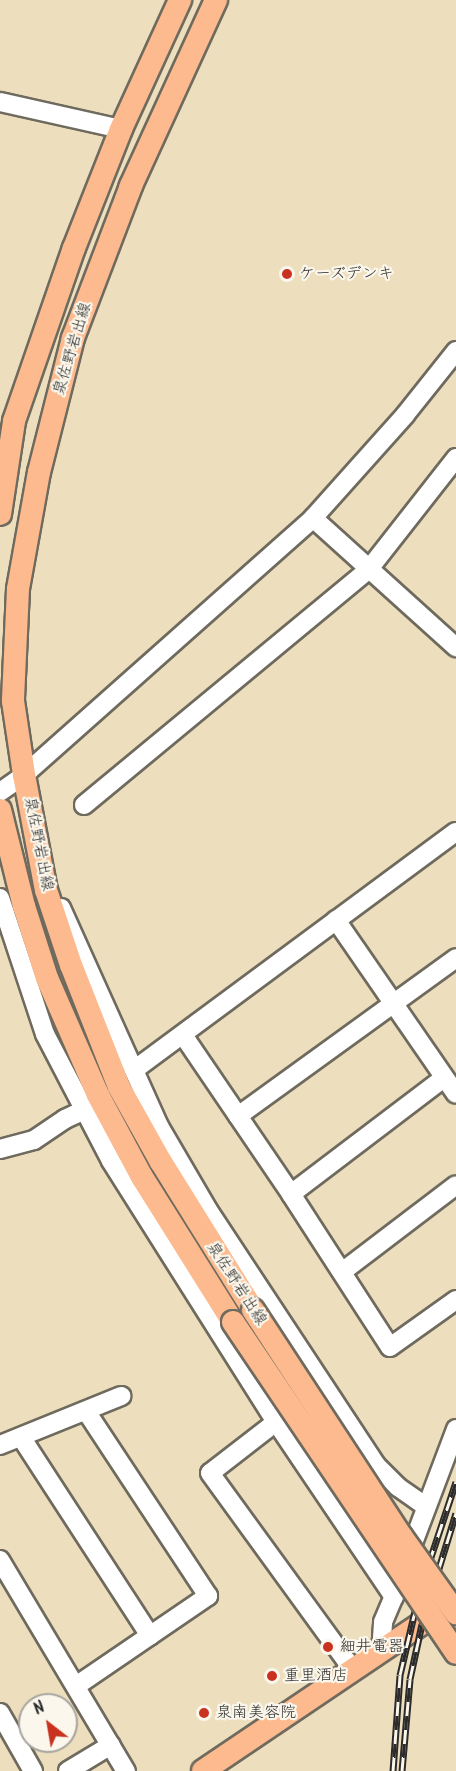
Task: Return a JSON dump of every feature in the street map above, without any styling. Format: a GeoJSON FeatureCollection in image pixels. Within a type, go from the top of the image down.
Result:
{"type":"FeatureCollection","features":[{"type":"Feature","properties":{"kind":"main road","name":"泉佐野岩出線"},"geometry":{"type":"LineString","coordinates":[[0,514],[14,421],[74,248],[121,129],[180,0]]}},
{"type":"Feature","properties":{"kind":"main road","name":"泉佐野岩出線"},"geometry":{"type":"LineString","coordinates":[[216,0],[131,186],[73,338],[39,472],[18,589],[13,700],[24,775],[46,890],[71,965],[119,1086],[166,1172],[253,1310],[401,1536],[456,1613]]}},
{"type":"Feature","properties":{"kind":"main road","name":"泉佐野岩出線"},"geometry":{"type":"LineString","coordinates":[[0,810],[24,906],[47,978],[98,1095],[141,1177],[233,1322],[456,1653]]}},
{"type":"Feature","properties":{"kind":"main road"},"geometry":{"type":"LineString","coordinates":[[203,1771],[456,1601]]}},
{"type":"Feature","properties":{"kind":"street"},"geometry":{"type":"LineString","coordinates":[[0,102],[121,129]]}},
{"type":"Feature","properties":{"kind":"street"},"geometry":{"type":"LineString","coordinates":[[0,792],[24,775],[313,518],[405,415],[456,351]]}},
{"type":"Feature","properties":{"kind":"street"},"geometry":{"type":"LineString","coordinates":[[84,805],[369,569],[456,458]]}},
{"type":"Feature","properties":{"kind":"street"},"geometry":{"type":"LineString","coordinates":[[313,518],[456,647]]}},
{"type":"Feature","properties":{"kind":"street"},"geometry":{"type":"LineString","coordinates":[[134,1070],[456,832]]}},
{"type":"Feature","properties":{"kind":"street"},"geometry":{"type":"LineString","coordinates":[[41,864],[159,1126],[208,1210],[376,1466],[425,1506]]}},
{"type":"Feature","properties":{"kind":"street"},"geometry":{"type":"LineString","coordinates":[[0,898],[45,1034],[82,1111],[156,1236],[276,1422],[394,1597]]}},
{"type":"Feature","properties":{"kind":"street"},"geometry":{"type":"LineString","coordinates":[[336,920],[456,1094]]}},
{"type":"Feature","properties":{"kind":"street"},"geometry":{"type":"LineString","coordinates":[[238,1116],[456,958]]}},
{"type":"Feature","properties":{"kind":"street"},"geometry":{"type":"LineString","coordinates":[[183,1035],[291,1194],[390,1347],[456,1300]]}},
{"type":"Feature","properties":{"kind":"street"},"geometry":{"type":"LineString","coordinates":[[291,1194],[444,1078]]}},
{"type":"Feature","properties":{"kind":"street"},"geometry":{"type":"LineString","coordinates":[[0,1149],[34,1140],[65,1119],[82,1111]]}},
{"type":"Feature","properties":{"kind":"street"},"geometry":{"type":"LineString","coordinates":[[342,1272],[456,1185]]}},
{"type":"Feature","properties":{"kind":"street"},"geometry":{"type":"LineString","coordinates":[[0,1445],[121,1396]]}},
{"type":"Feature","properties":{"kind":"street"},"geometry":{"type":"LineString","coordinates":[[75,1686],[208,1596],[86,1412]]}},
{"type":"Feature","properties":{"kind":"street"},"geometry":{"type":"LineString","coordinates":[[276,1422],[210,1473],[353,1670]]}},
{"type":"Feature","properties":{"kind":"street"},"geometry":{"type":"LineString","coordinates":[[381,1652],[383,1623],[425,1506],[456,1429]]}},
{"type":"Feature","properties":{"kind":"street"},"geometry":{"type":"LineString","coordinates":[[21,1437],[150,1636]]}},
{"type":"Feature","properties":{"kind":"street"},"geometry":{"type":"LineString","coordinates":[[2,1568],[126,1771]]}},
{"type":"Feature","properties":{"kind":"street"},"geometry":{"type":"LineString","coordinates":[[0,1713],[33,1771]]}},
{"type":"Feature","properties":{"kind":"street"},"geometry":{"type":"LineString","coordinates":[[68,1771],[111,1745]]}},
{"type":"Feature","properties":{"kind":"railway"},"geometry":{"type":"LineString","coordinates":[[393,1771],[400,1675],[420,1590],[456,1482]]}},
{"type":"Feature","properties":{"kind":"railway"},"geometry":{"type":"LineString","coordinates":[[402,1771],[410,1679],[422,1624],[456,1513]]}},
{"type":"Feature","properties":{"kind":"place","name":"ケーズデンキ"},"geometry":{"type":"Point","coordinates":[287,274]}},
{"type":"Feature","properties":{"kind":"place","name":"細井電器"},"geometry":{"type":"Point","coordinates":[328,1647]}},
{"type":"Feature","properties":{"kind":"place","name":"重里酒店"},"geometry":{"type":"Point","coordinates":[272,1676]}},
{"type":"Feature","properties":{"kind":"place","name":"泉南美容院"},"geometry":{"type":"Point","coordinates":[204,1713]}}]}
